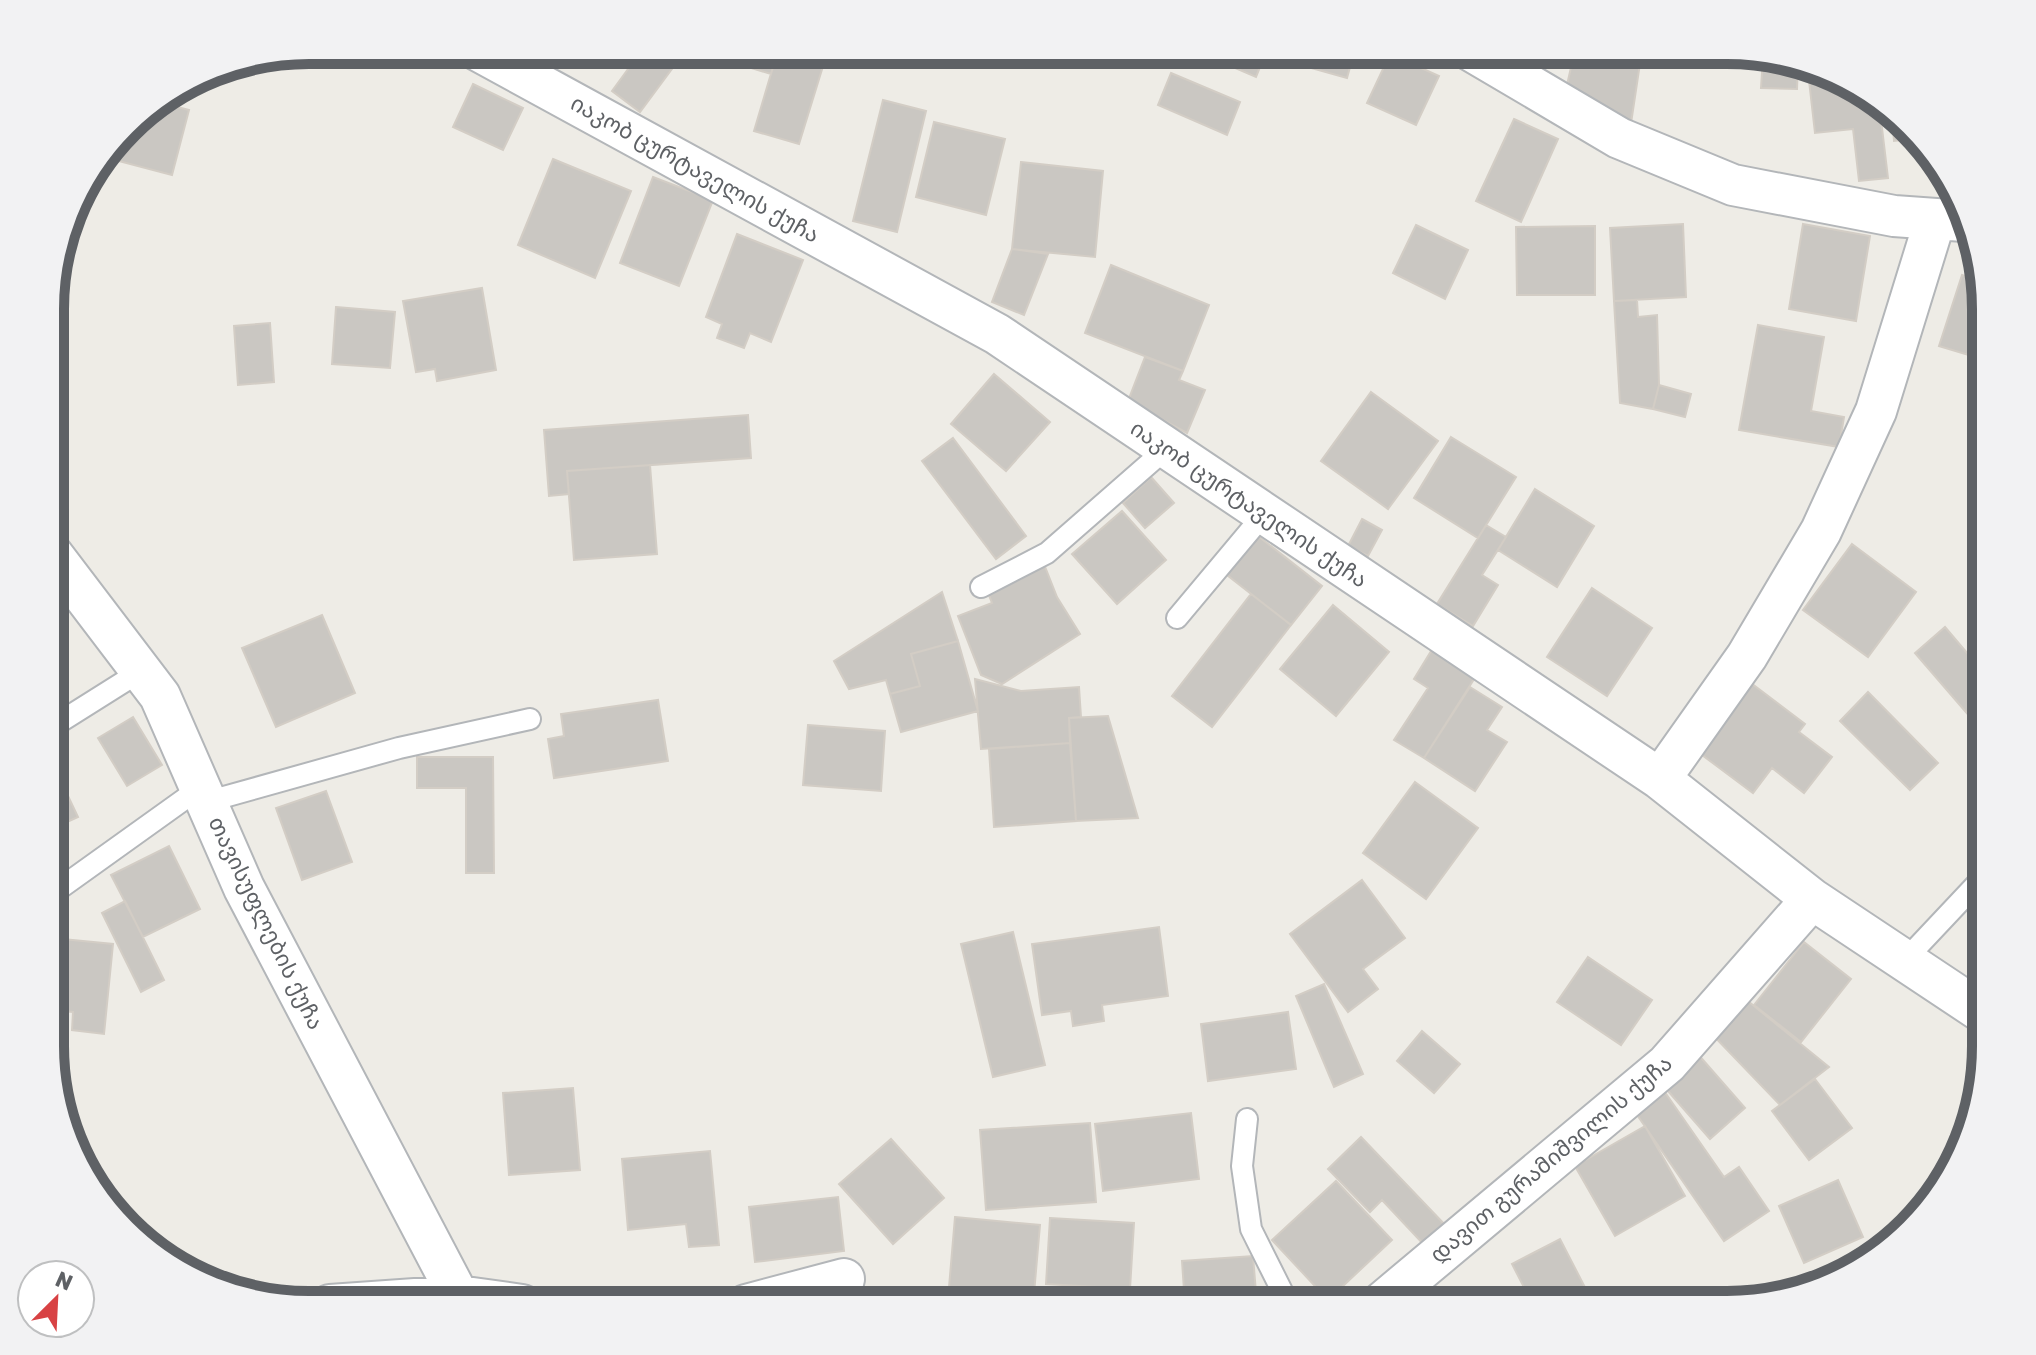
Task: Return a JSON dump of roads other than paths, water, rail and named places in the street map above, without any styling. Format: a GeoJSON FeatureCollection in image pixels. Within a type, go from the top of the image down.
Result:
{"type":"FeatureCollection","features":[{"type":"Feature","properties":{"kind":"street","name":"იაკობ ცურტაველის ქუჩა"},"geometry":{"type":"LineString","coordinates":[[503,64],[997,334],[1660,779],[1812,899],[1971,1005]]}},
{"type":"Feature","properties":{"kind":"street"},"geometry":{"type":"LineString","coordinates":[[1494,64],[1619,138],[1733,185],[1894,216],[1949,221],[1876,411],[1821,531],[1747,656],[1660,779]]}},
{"type":"Feature","properties":{"kind":"street","name":"თავისუფლების ქუჩა"},"geometry":{"type":"LineString","coordinates":[[64,570],[160,696],[244,888],[456,1291]]}},
{"type":"Feature","properties":{"kind":"street","name":"დავით გურამიშვილის ქუჩა"},"geometry":{"type":"LineString","coordinates":[[1397,1290],[1667,1064],[1812,899]]}},
{"type":"Feature","properties":{"kind":"street"},"geometry":{"type":"LineString","coordinates":[[800,1291],[844,1279]]}},
{"type":"Feature","properties":{"kind":"lane"},"geometry":{"type":"LineString","coordinates":[[981,587],[1047,553],[1167,448]]}},
{"type":"Feature","properties":{"kind":"lane"},"geometry":{"type":"LineString","coordinates":[[1177,618],[1264,514]]}},
{"type":"Feature","properties":{"kind":"lane"},"geometry":{"type":"LineString","coordinates":[[64,719],[141,671]]}},
{"type":"Feature","properties":{"kind":"lane"},"geometry":{"type":"LineString","coordinates":[[64,886],[203,795],[530,719]]}},
{"type":"Feature","properties":{"kind":"lane"},"geometry":{"type":"LineString","coordinates":[[1905,960],[1971,890]]}},
{"type":"Feature","properties":{"kind":"lane"},"geometry":{"type":"LineString","coordinates":[[1247,1119],[1242,1166],[1251,1229],[1282,1290]]}}]}
